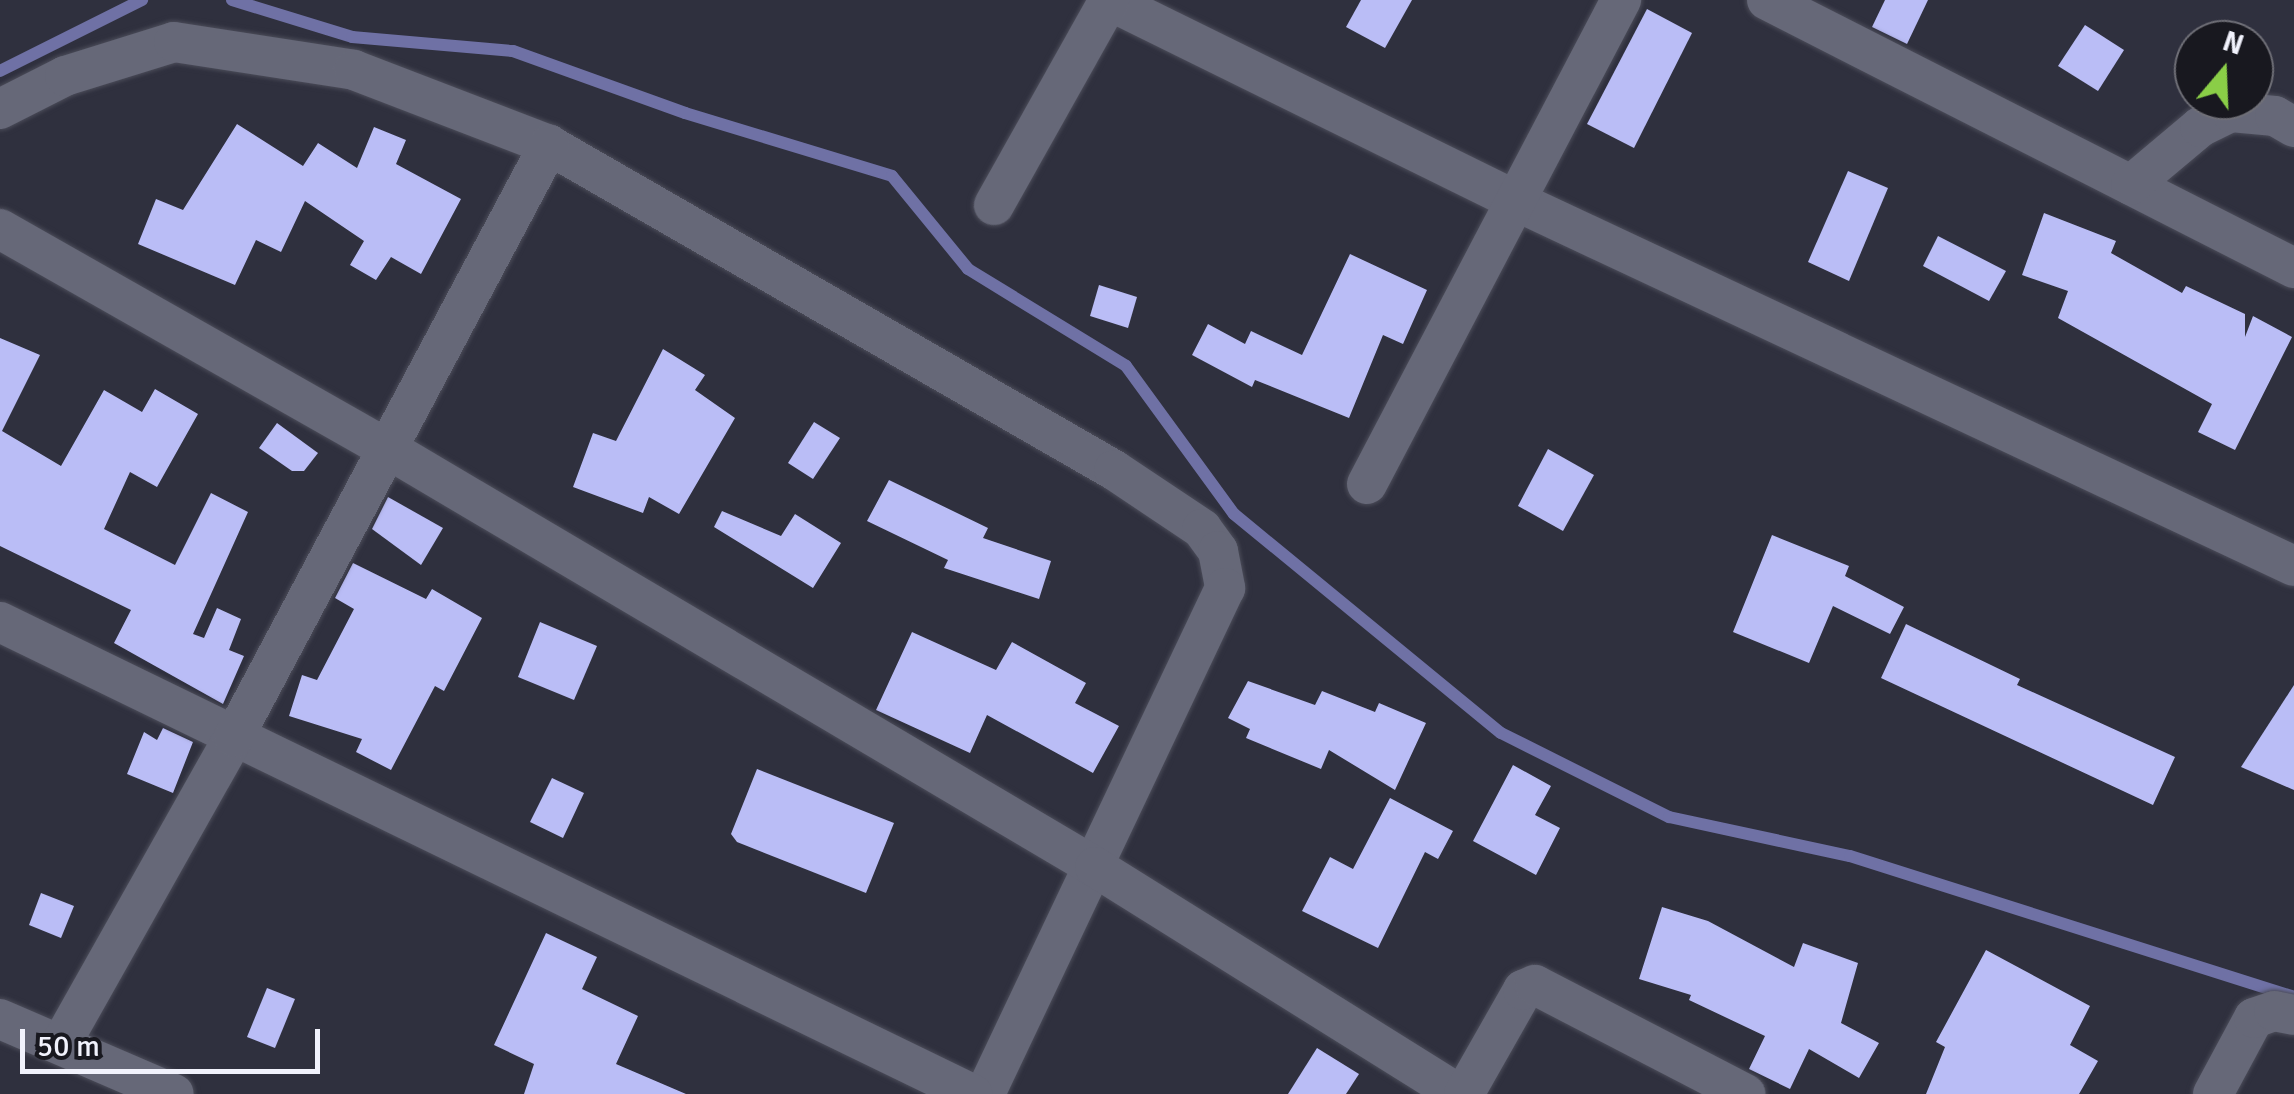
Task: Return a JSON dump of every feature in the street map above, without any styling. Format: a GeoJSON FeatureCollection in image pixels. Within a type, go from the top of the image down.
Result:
{"type":"FeatureCollection","features":[{"type":"Feature","properties":{"kind":"street"},"geometry":{"type":"LineString","coordinates":[[994,205],[1109,0],[1516,200],[2294,566]]}},
{"type":"Feature","properties":{"kind":"street"},"geometry":{"type":"LineString","coordinates":[[1366,484],[1620,0]]}},
{"type":"Feature","properties":{"kind":"street"},"geometry":{"type":"LineString","coordinates":[[1767,0],[2294,268]]}},
{"type":"Feature","properties":{"kind":"street"},"geometry":{"type":"LineString","coordinates":[[0,110],[64,76],[174,42],[354,70],[549,144],[1114,470],[1202,529],[1218,551],[1225,588],[985,1094]]}},
{"type":"Feature","properties":{"kind":"street"},"geometry":{"type":"LineString","coordinates":[[2131,185],[2200,127],[2231,112],[2275,116],[2294,127]]}},
{"type":"Feature","properties":{"kind":"street"},"geometry":{"type":"LineString","coordinates":[[62,1042],[234,736],[549,144]]}},
{"type":"Feature","properties":{"kind":"street"},"geometry":{"type":"LineString","coordinates":[[0,229],[388,449],[1095,867],[1461,1094],[1523,990],[1534,985],[1745,1094]]}},
{"type":"Feature","properties":{"kind":"street"},"geometry":{"type":"LineString","coordinates":[[0,622],[972,1094]]}},
{"type":"Feature","properties":{"kind":"street"},"geometry":{"type":"LineString","coordinates":[[2213,1094],[2254,1018],[2274,1011],[2294,1015]]}},
{"type":"Feature","properties":{"kind":"street"},"geometry":{"type":"LineString","coordinates":[[0,1019],[62,1042],[174,1094]]}},
{"type":"Feature","properties":{"kind":"building"},"geometry":{"type":"Polygon","coordinates":[[[1361,0],[1412,0],[1385,48],[1346,27],[1361,0]]]}},
{"type":"Feature","properties":{"kind":"building"},"geometry":{"type":"Polygon","coordinates":[[[1885,0],[1928,0],[1907,44],[1872,27],[1885,0]]]}},
{"type":"Feature","properties":{"kind":"building"},"geometry":{"type":"Polygon","coordinates":[[[1647,9],[1692,33],[1634,148],[1587,124],[1647,9]]]}},
{"type":"Feature","properties":{"kind":"building"},"geometry":{"type":"Polygon","coordinates":[[[2085,25],[2124,50],[2098,91],[2058,66],[2085,25]]]}},
{"type":"Feature","properties":{"kind":"building"},"geometry":{"type":"Polygon","coordinates":[[[237,124],[303,166],[318,143],[357,168],[374,127],[406,140],[396,164],[461,199],[421,274],[391,257],[376,280],[350,265],[364,241],[305,201],[281,252],[256,240],[235,285],[138,244],[156,199],[183,210],[237,124]]]}},
{"type":"Feature","properties":{"kind":"building"},"geometry":{"type":"Polygon","coordinates":[[[1848,171],[1888,188],[1849,281],[1808,262],[1848,171]]]}},
{"type":"Feature","properties":{"kind":"building"},"geometry":{"type":"Polygon","coordinates":[[[2044,213],[2116,241],[2111,253],[2182,293],[2186,286],[2245,314],[2245,337],[2253,316],[2292,337],[2235,450],[2198,432],[2212,404],[2058,318],[2068,291],[2022,275],[2044,213]]]}},
{"type":"Feature","properties":{"kind":"building"},"geometry":{"type":"Polygon","coordinates":[[[1938,236],[2006,271],[1989,301],[1923,266],[1938,236]]]}},
{"type":"Feature","properties":{"kind":"building"},"geometry":{"type":"Polygon","coordinates":[[[1350,254],[1427,290],[1403,344],[1383,335],[1349,418],[1255,380],[1252,387],[1192,355],[1208,324],[1245,344],[1251,331],[1302,355],[1350,254]]]}},
{"type":"Feature","properties":{"kind":"building"},"geometry":{"type":"Polygon","coordinates":[[[1099,285],[1137,297],[1128,328],[1090,316],[1099,285]]]}},
{"type":"Feature","properties":{"kind":"building"},"geometry":{"type":"Polygon","coordinates":[[[0,338],[40,355],[2,431],[61,466],[104,390],[142,412],[155,389],[198,414],[157,487],[130,472],[104,529],[175,565],[211,493],[248,512],[193,634],[204,638],[217,608],[241,619],[229,650],[244,656],[223,704],[114,643],[131,610],[0,546],[0,338]]]}},
{"type":"Feature","properties":{"kind":"building"},"geometry":{"type":"Polygon","coordinates":[[[663,349],[705,375],[695,390],[735,418],[679,514],[649,497],[643,513],[573,487],[593,433],[616,441],[663,349]]]}},
{"type":"Feature","properties":{"kind":"building"},"geometry":{"type":"Polygon","coordinates":[[[814,422],[840,438],[813,479],[788,463],[814,422]]]}},
{"type":"Feature","properties":{"kind":"building"},"geometry":{"type":"Polygon","coordinates":[[[277,423],[318,453],[304,471],[292,471],[259,448],[277,423]]]}},
{"type":"Feature","properties":{"kind":"building"},"geometry":{"type":"Polygon","coordinates":[[[1548,449],[1594,475],[1563,531],[1518,506],[1548,449]]]}},
{"type":"Feature","properties":{"kind":"building"},"geometry":{"type":"Polygon","coordinates":[[[889,480],[988,528],[983,538],[1051,561],[1039,599],[944,568],[948,560],[867,521],[889,480]]]}},
{"type":"Feature","properties":{"kind":"building"},"geometry":{"type":"Polygon","coordinates":[[[388,497],[443,528],[421,565],[372,529],[388,497]]]}},
{"type":"Feature","properties":{"kind":"building"},"geometry":{"type":"Polygon","coordinates":[[[722,511],[781,536],[795,514],[841,543],[813,588],[714,527],[722,511]]]}},
{"type":"Feature","properties":{"kind":"building"},"geometry":{"type":"Polygon","coordinates":[[[1772,535],[1849,566],[1845,576],[1904,607],[1890,634],[1833,606],[1809,663],[1733,632],[1772,535]]]}},
{"type":"Feature","properties":{"kind":"building"},"geometry":{"type":"Polygon","coordinates":[[[353,563],[426,599],[432,589],[482,618],[444,691],[435,686],[391,770],[356,752],[362,739],[289,716],[302,675],[317,680],[354,609],[335,598],[353,563]]]}},
{"type":"Feature","properties":{"kind":"building"},"geometry":{"type":"Polygon","coordinates":[[[540,622],[597,646],[574,700],[518,677],[540,622]]]}},
{"type":"Feature","properties":{"kind":"building"},"geometry":{"type":"Polygon","coordinates":[[[1906,624],[2020,679],[2017,685],[2175,757],[2153,805],[1881,678],[1906,624]]]}},
{"type":"Feature","properties":{"kind":"building"},"geometry":{"type":"Polygon","coordinates":[[[912,632],[996,670],[1012,642],[1086,683],[1075,703],[1119,726],[1093,773],[987,715],[970,753],[876,710],[912,632]]]}},
{"type":"Feature","properties":{"kind":"building"},"geometry":{"type":"Polygon","coordinates":[[[1248,681],[1315,705],[1322,691],[1375,712],[1379,703],[1426,723],[1395,790],[1329,750],[1321,769],[1246,738],[1250,729],[1228,718],[1248,681]]]}},
{"type":"Feature","properties":{"kind":"building"},"geometry":{"type":"Polygon","coordinates":[[[2294,685],[2294,790],[2241,767],[2294,685]]]}},
{"type":"Feature","properties":{"kind":"building"},"geometry":{"type":"Polygon","coordinates":[[[163,728],[193,742],[173,793],[127,774],[144,732],[157,740],[163,728]]]}},
{"type":"Feature","properties":{"kind":"building"},"geometry":{"type":"Polygon","coordinates":[[[1513,765],[1551,786],[1535,815],[1560,828],[1536,875],[1473,841],[1513,765]]]}},
{"type":"Feature","properties":{"kind":"building"},"geometry":{"type":"Polygon","coordinates":[[[757,769],[894,823],[866,893],[737,842],[731,834],[757,769]]]}},
{"type":"Feature","properties":{"kind":"building"},"geometry":{"type":"Polygon","coordinates":[[[552,778],[584,793],[563,838],[530,822],[552,778]]]}},
{"type":"Feature","properties":{"kind":"building"},"geometry":{"type":"Polygon","coordinates":[[[1390,798],[1453,831],[1438,859],[1425,852],[1378,948],[1302,911],[1330,857],[1353,869],[1390,798]]]}},
{"type":"Feature","properties":{"kind":"building"},"geometry":{"type":"Polygon","coordinates":[[[41,893],[74,906],[61,938],[29,925],[41,893]]]}},
{"type":"Feature","properties":{"kind":"building"},"geometry":{"type":"Polygon","coordinates":[[[1662,907],[1708,921],[1794,967],[1803,943],[1858,963],[1841,1023],[1879,1043],[1859,1078],[1809,1049],[1790,1089],[1749,1069],[1765,1036],[1689,1000],[1691,995],[1639,979],[1662,907]]]}},
{"type":"Feature","properties":{"kind":"building"},"geometry":{"type":"Polygon","coordinates":[[[546,933],[597,957],[582,989],[638,1016],[616,1064],[686,1094],[524,1094],[534,1064],[494,1045],[546,933]]]}},
{"type":"Feature","properties":{"kind":"building"},"geometry":{"type":"Polygon","coordinates":[[[1986,950],[2090,1006],[2070,1045],[2098,1061],[2079,1094],[1926,1094],[1945,1047],[1936,1042],[1986,950]]]}},
{"type":"Feature","properties":{"kind":"building"},"geometry":{"type":"Polygon","coordinates":[[[267,988],[295,999],[275,1048],[247,1037],[267,988]]]}},
{"type":"Feature","properties":{"kind":"building"},"geometry":{"type":"Polygon","coordinates":[[[1317,1048],[1359,1074],[1346,1094],[1288,1094],[1317,1048]]]}},
{"type":"Feature","properties":{"kind":"waterway"},"geometry":{"type":"LineString","coordinates":[[0,71],[142,0]]}},
{"type":"Feature","properties":{"kind":"waterway"},"geometry":{"type":"LineString","coordinates":[[232,0],[352,37],[513,51],[685,113],[892,176],[968,269],[1126,366],[1234,514],[1501,733],[1669,817],[1850,856],[2294,997]]}}]}
